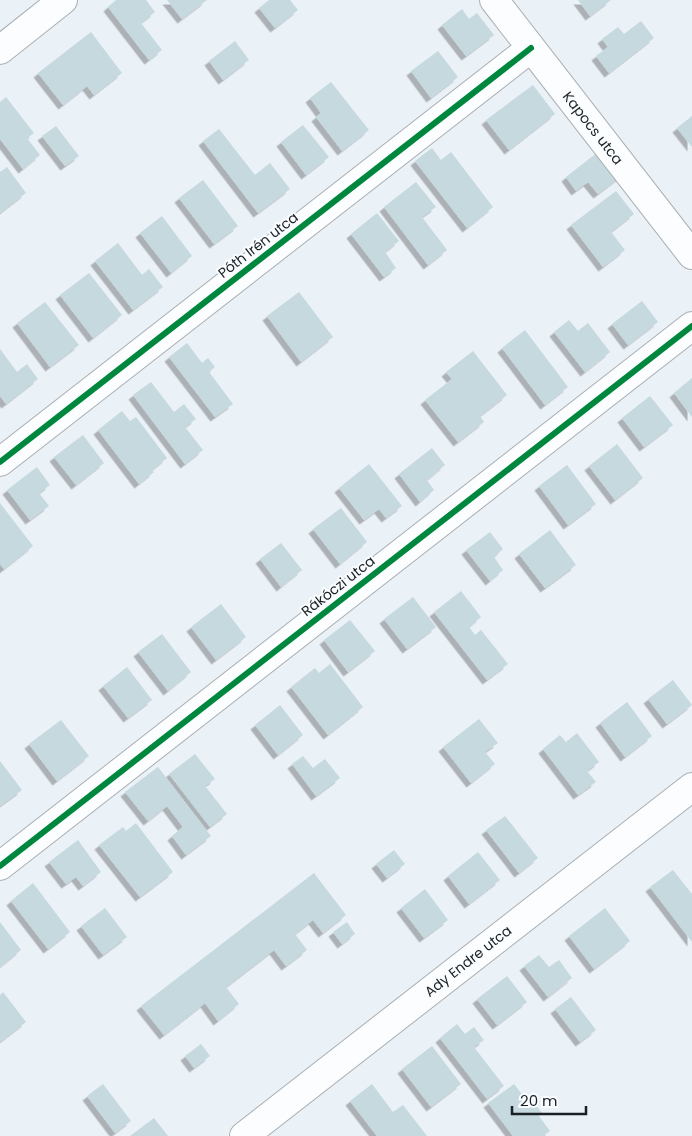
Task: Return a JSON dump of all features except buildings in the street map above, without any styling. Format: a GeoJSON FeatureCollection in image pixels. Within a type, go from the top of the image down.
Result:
{"type":"FeatureCollection","features":[{"type":"Feature","properties":{"kind":"street"},"geometry":{"type":"LineString","coordinates":[[0,50],[63,0]]}},
{"type":"Feature","properties":{"kind":"street","name":"Kapocs utca"},"geometry":{"type":"LineString","coordinates":[[494,0],[692,255]]}},
{"type":"Feature","properties":{"kind":"street","name":"Póth Irén utca"},"geometry":{"type":"LineString","coordinates":[[0,462],[530,48]]}},
{"type":"Feature","properties":{"kind":"street","name":"Rákóczi utca"},"geometry":{"type":"LineString","coordinates":[[0,866],[692,326]]}},
{"type":"Feature","properties":{"kind":"street","name":"Ady Endre utca"},"geometry":{"type":"LineString","coordinates":[[244,1136],[692,787]]}},
{"type":"Feature","properties":{"kind":"cycle path"},"geometry":{"type":"LineString","coordinates":[[0,462],[531,48]]}},
{"type":"Feature","properties":{"kind":"cycle path"},"geometry":{"type":"LineString","coordinates":[[0,866],[692,326]]}}]}
